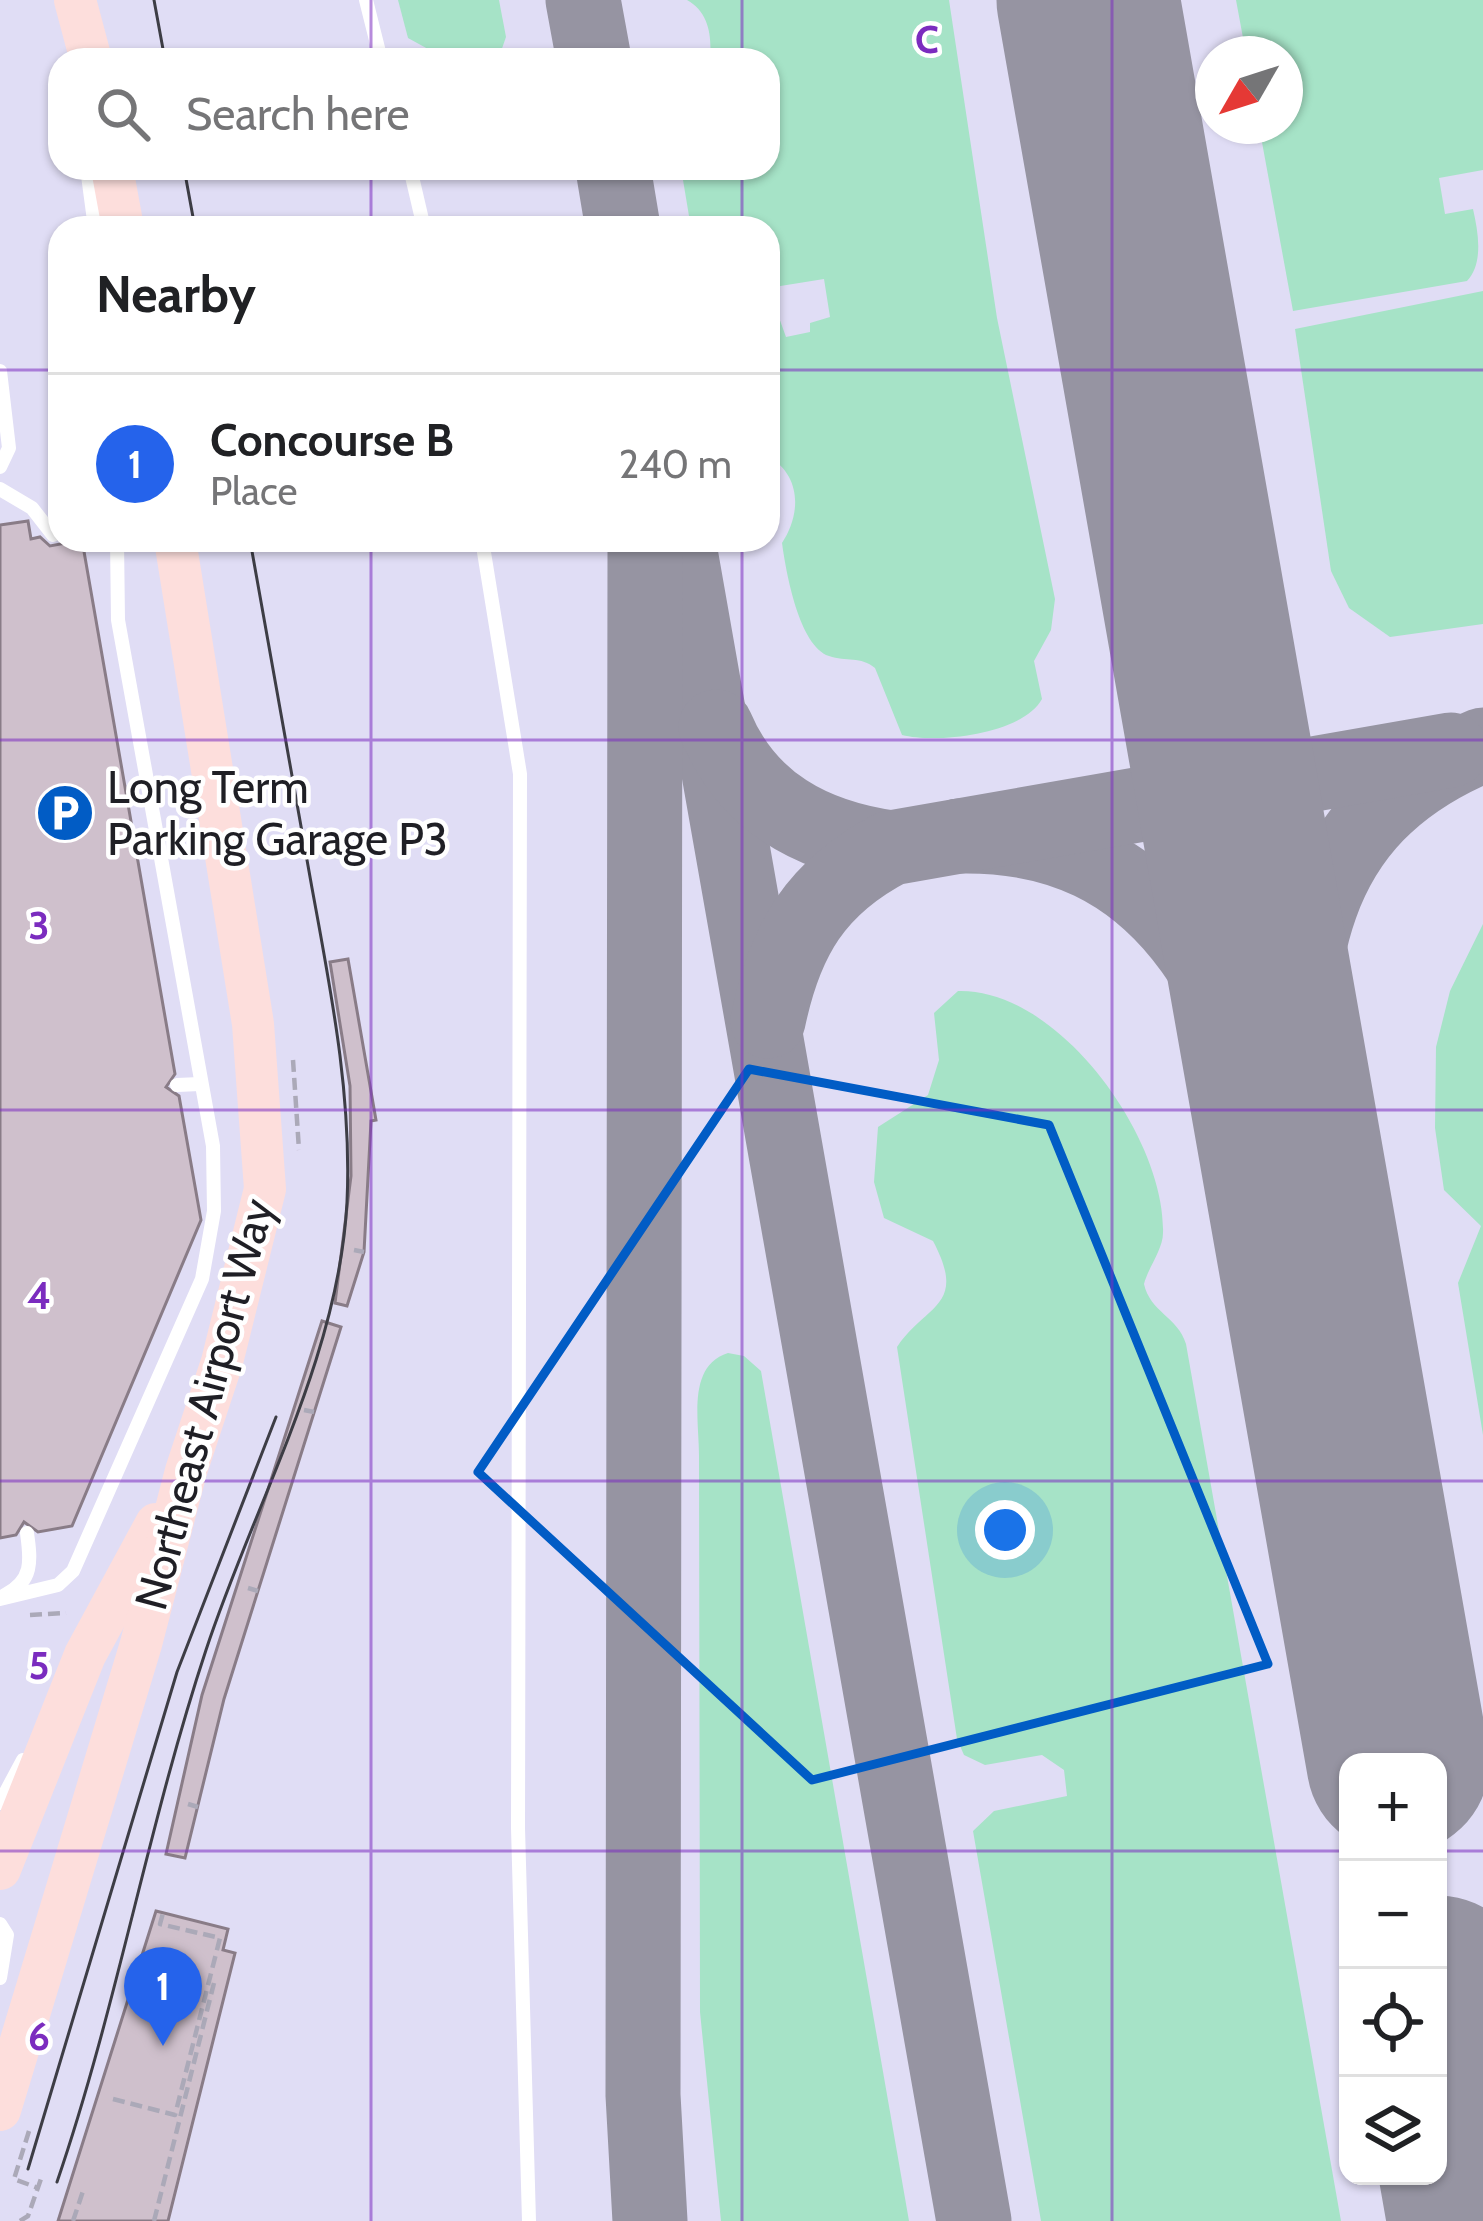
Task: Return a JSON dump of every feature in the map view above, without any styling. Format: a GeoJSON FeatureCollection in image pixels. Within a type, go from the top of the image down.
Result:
{"type":"FeatureCollection","features":[{"type":"Feature","properties":{"kind":"main road"},"geometry":{"type":"LineString","coordinates":[[71,0],[87,48]]}},
{"type":"Feature","properties":{"kind":"main road"},"geometry":{"type":"LineString","coordinates":[[114,180],[121,216]]}},
{"type":"Feature","properties":{"kind":"main road","name":"Northeast Airport Way"},"geometry":{"type":"LineString","coordinates":[[0,2110],[141,1644],[186,1471],[222,1362],[265,1189],[253,1024],[178,552]]}},
{"type":"Feature","properties":{"kind":"main road"},"geometry":{"type":"LineString","coordinates":[[0,1869],[85,1655],[186,1471]]}},
{"type":"Feature","properties":{"kind":"lane"},"geometry":{"type":"LineString","coordinates":[[71,0],[73,48]]}},
{"type":"Feature","properties":{"kind":"lane"},"geometry":{"type":"LineString","coordinates":[[367,0],[378,48]]}},
{"type":"Feature","properties":{"kind":"lane"},"geometry":{"type":"LineString","coordinates":[[89,180],[93,216]]}},
{"type":"Feature","properties":{"kind":"lane"},"geometry":{"type":"LineString","coordinates":[[413,180],[421,216]]}},
{"type":"Feature","properties":{"kind":"lane"},"geometry":{"type":"LineString","coordinates":[[0,371],[9,448],[0,466]]}},
{"type":"Feature","properties":{"kind":"lane"},"geometry":{"type":"LineString","coordinates":[[0,489],[32,508],[48,529]]}},
{"type":"Feature","properties":{"kind":"lane"},"geometry":{"type":"LineString","coordinates":[[0,1598],[58,1585],[74,1570],[202,1280],[214,1210],[212,1146],[118,620],[116,552]]}},
{"type":"Feature","properties":{"kind":"lane"},"geometry":{"type":"LineString","coordinates":[[484,552],[520,774],[518,1828],[529,2221]]}},
{"type":"Feature","properties":{"kind":"lane"},"geometry":{"type":"LineString","coordinates":[[177,1085],[200,1084]]}},
{"type":"Feature","properties":{"kind":"lane"},"geometry":{"type":"LineString","coordinates":[[0,1598],[27,1577],[32,1563],[26,1533]]}},
{"type":"Feature","properties":{"kind":"lane"},"geometry":{"type":"LineString","coordinates":[[0,1803],[85,1655]]}},
{"type":"Feature","properties":{"kind":"lane"},"geometry":{"type":"LineString","coordinates":[[0,1924],[7,1935],[0,1978]]}},
{"type":"Feature","properties":{"kind":"path"},"geometry":{"type":"LineString","coordinates":[[354,1250],[364,1252]]}},
{"type":"Feature","properties":{"kind":"path"},"geometry":{"type":"LineString","coordinates":[[304,1410],[314,1412]]}},
{"type":"Feature","properties":{"kind":"path"},"geometry":{"type":"LineString","coordinates":[[248,1588],[258,1591]]}},
{"type":"Feature","properties":{"kind":"path"},"geometry":{"type":"LineString","coordinates":[[18,1615],[108,1611]]}},
{"type":"Feature","properties":{"kind":"path"},"geometry":{"type":"LineString","coordinates":[[188,1804],[198,1807]]}},
{"type":"Feature","properties":{"kind":"path"},"geometry":{"type":"LineString","coordinates":[[113,2098],[175,2115],[178,2087],[220,1938],[160,1924],[163,1913]]}},
{"type":"Feature","properties":{"kind":"path"},"geometry":{"type":"LineString","coordinates":[[166,1936],[168,1926]]}},
{"type":"Feature","properties":{"kind":"path"},"geometry":{"type":"LineString","coordinates":[[154,2221],[214,1983]]}},
{"type":"Feature","properties":{"kind":"path"},"geometry":{"type":"LineString","coordinates":[[26,2220],[41,2176]]}},
{"type":"Feature","properties":{"kind":"path"},"geometry":{"type":"LineString","coordinates":[[73,2221],[83,2191]]}},
{"type":"Feature","properties":{"kind":"highlighted area"},"geometry":{"type":"Polygon","coordinates":[[[749,1069],[1049,1125],[1268,1664],[812,1780],[478,1472],[749,1069]]]}},
{"type":"Feature","properties":{"kind":"shaded area"},"geometry":{"type":"Polygon","coordinates":[[[0,0],[1483,0],[1483,2221],[0,2221],[0,0]]]}},
{"type":"Feature","properties":{"kind":"green space"},"geometry":{"type":"Polygon","coordinates":[[[398,0],[499,0],[506,37],[502,48],[426,48],[408,38],[398,0]]]}},
{"type":"Feature","properties":{"kind":"green space"},"geometry":{"type":"Polygon","coordinates":[[[687,0],[949,0],[997,318],[1055,599],[1051,630],[1034,661],[1042,699],[1017,721],[957,737],[902,735],[875,668],[829,656],[802,623],[782,543],[793,520],[795,496],[780,465],[780,320],[786,337],[810,332],[810,323],[830,317],[824,279],[780,286],[780,216],[689,216],[683,180],[780,180],[780,48],[710,48],[708,26],[687,0]]]}},
{"type":"Feature","properties":{"kind":"green space"},"geometry":{"type":"Polygon","coordinates":[[[1236,0],[1483,0],[1483,170],[1439,178],[1445,214],[1473,209],[1478,258],[1467,281],[1293,311],[1262,144],[1303,144],[1303,36],[1243,36],[1236,0]]]}},
{"type":"Feature","properties":{"kind":"green space"},"geometry":{"type":"Polygon","coordinates":[[[1483,291],[1483,624],[1390,637],[1349,608],[1331,571],[1295,329],[1483,291]]]}},
{"type":"Feature","properties":{"kind":"green space"},"geometry":{"type":"Polygon","coordinates":[[[1483,924],[1483,1435],[1458,1283],[1481,1226],[1444,1190],[1435,1128],[1436,1047],[1450,991],[1483,924]]]}},
{"type":"Feature","properties":{"kind":"green space"},"geometry":{"type":"Polygon","coordinates":[[[958,991],[996,997],[1033,1014],[1068,1041],[1126,1114],[1159,1195],[1162,1239],[1144,1284],[1186,1344],[1341,2221],[1041,2221],[973,1831],[994,1811],[1067,1796],[1064,1770],[1042,1755],[985,1765],[964,1755],[957,1739],[897,1347],[939,1303],[946,1279],[933,1241],[884,1218],[874,1182],[878,1127],[928,1095],[939,1060],[934,1013],[958,991]]]}},
{"type":"Feature","properties":{"kind":"green space"},"geometry":{"type":"Polygon","coordinates":[[[728,1353],[744,1356],[761,1371],[909,2221],[721,2221],[700,2012],[697,1411],[706,1370],[728,1353]]]}},
{"type":"Feature","properties":{"kind":"building","name":"Long Term Parking Garage P3"},"geometry":{"type":"Polygon","coordinates":[[[28,521],[31,539],[40,537],[48,544],[48,552],[84,552],[175,1074],[166,1087],[179,1096],[201,1220],[72,1526],[38,1532],[24,1522],[16,1535],[0,1538],[0,525],[28,521]]]}},
{"type":"Feature","properties":{"kind":"building"},"geometry":{"type":"Polygon","coordinates":[[[348,959],[376,1120],[371,1121],[364,1252],[347,1306],[335,1303],[351,1176],[350,1086],[330,962],[348,959]]]}},
{"type":"Feature","properties":{"kind":"building"},"geometry":{"type":"Polygon","coordinates":[[[322,1321],[341,1327],[224,1699],[185,1858],[166,1854],[202,1695],[322,1321]]]}},
{"type":"Feature","properties":{"kind":"building"},"geometry":{"type":"Polygon","coordinates":[[[156,1911],[228,1929],[223,1950],[235,1953],[168,2221],[58,2221],[156,1911]]]}},
{"type":"Feature","properties":{"kind":"taxiway"},"geometry":{"type":"LineString","coordinates":[[583,0],[592,48]]}},
{"type":"Feature","properties":{"kind":"taxiway"},"geometry":{"type":"LineString","coordinates":[[615,180],[621,216]]}},
{"type":"Feature","properties":{"kind":"taxiway"},"geometry":{"type":"LineString","coordinates":[[645,552],[643,2095],[650,2221]]}},
{"type":"Feature","properties":{"kind":"taxiway"},"geometry":{"type":"LineString","coordinates":[[680,552],[974,2221]]}},
{"type":"Feature","properties":{"kind":"taxiway"},"geometry":{"type":"LineString","coordinates":[[716,727],[746,776],[786,812],[835,835],[891,848]]}},
{"type":"Feature","properties":{"kind":"taxiway"},"geometry":{"type":"LineString","coordinates":[[959,836],[1031,842],[1091,862],[1140,894],[1182,936],[1216,986],[1270,1102],[1293,1165],[1304,974],[1317,917],[1339,865],[1372,819],[1419,779],[1483,745]]}},
{"type":"Feature","properties":{"kind":"taxiway"},"geometry":{"type":"LineString","coordinates":[[768,1021],[784,965],[808,918],[843,880],[891,848],[1451,750]]}},
{"type":"Feature","properties":{"kind":"runway"},"geometry":{"type":"LineString","coordinates":[[1088,0],[1396,1753]]}},
{"type":"Feature","properties":{"kind":"runway"},"geometry":{"type":"LineString","coordinates":[[1447,2038],[1479,2221]]}},
{"type":"Feature","properties":{"kind":"tram line"},"geometry":{"type":"LineString","coordinates":[[154,0],[163,48]]}},
{"type":"Feature","properties":{"kind":"tram line"},"geometry":{"type":"LineString","coordinates":[[186,180],[193,216]]}},
{"type":"Feature","properties":{"kind":"tram line"},"geometry":{"type":"LineString","coordinates":[[57,2182],[97,2050],[185,1716],[226,1595],[312,1374],[341,1260],[348,1162],[338,1044],[252,552]]}},
{"type":"Feature","properties":{"kind":"tram line"},"geometry":{"type":"LineString","coordinates":[[28,2169],[177,1672],[276,1417]]}},
{"type":"Feature","properties":{"kind":"place","name":"Long Term Parking Garage P3"},"geometry":{"type":"Point","coordinates":[65,813]}},
{"type":"Feature","properties":{"kind":"place","name":"Concourse B"},"geometry":{"type":"Point","coordinates":[163,2046]}}]}
